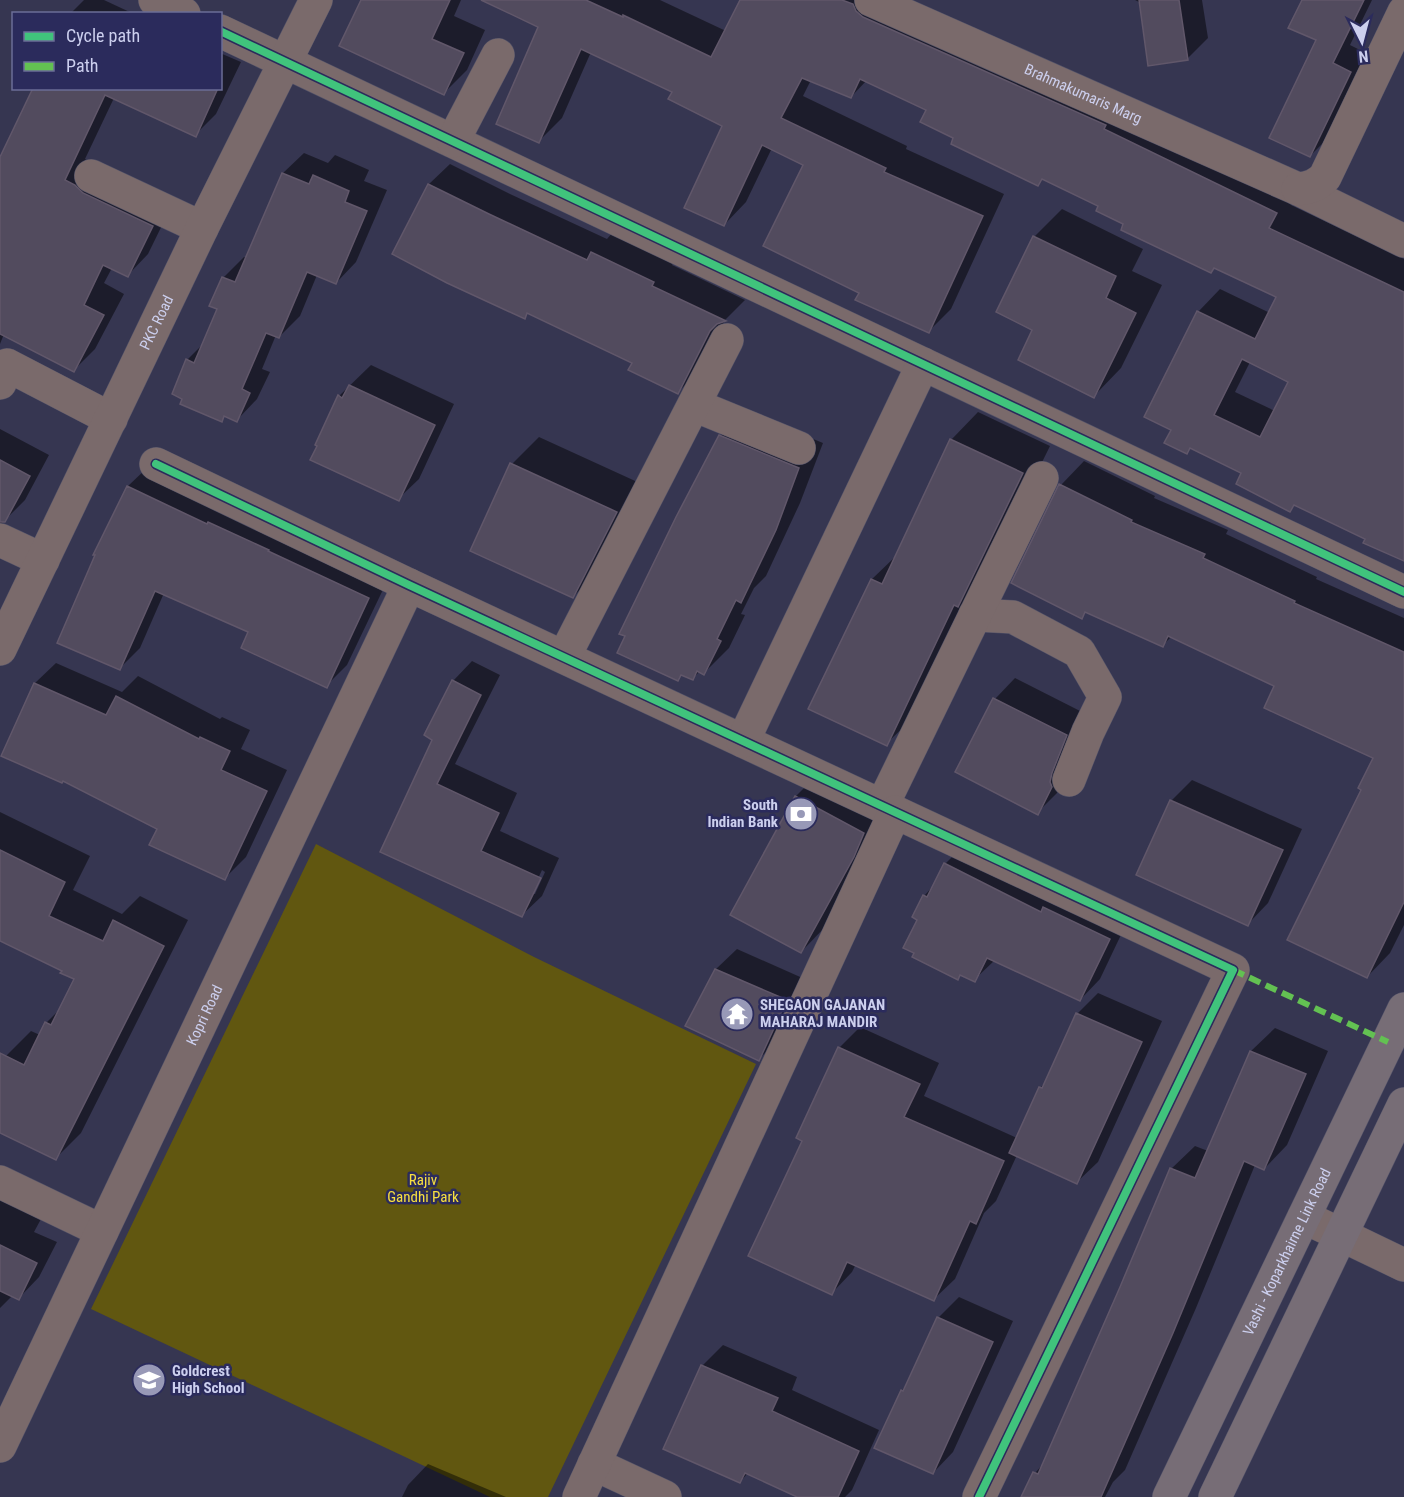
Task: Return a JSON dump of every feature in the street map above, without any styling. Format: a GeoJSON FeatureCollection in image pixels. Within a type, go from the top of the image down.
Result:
{"type":"FeatureCollection","features":[{"type":"Feature","properties":{"kind":"main road","name":"Vashi - Koparkhairne Link Road"},"geometry":{"type":"LineString","coordinates":[[1169,1497],[1404,1009]]}},
{"type":"Feature","properties":{"kind":"main road"},"geometry":{"type":"LineString","coordinates":[[1215,1497],[1404,1104]]}},
{"type":"Feature","properties":{"kind":"street"},"geometry":{"type":"LineString","coordinates":[[155,0],[180,12]]}},
{"type":"Feature","properties":{"kind":"street","name":"PKC Road"},"geometry":{"type":"LineString","coordinates":[[4,633],[43,560],[202,228],[316,0]]}},
{"type":"Feature","properties":{"kind":"street","name":"Brahmakumaris Marg"},"geometry":{"type":"LineString","coordinates":[[870,0],[1298,189],[1404,241]]}},
{"type":"Feature","properties":{"kind":"street"},"geometry":{"type":"LineString","coordinates":[[1298,189],[1310,188],[1325,177],[1404,12]]}},
{"type":"Feature","properties":{"kind":"street"},"geometry":{"type":"LineString","coordinates":[[222,32],[1404,592]]}},
{"type":"Feature","properties":{"kind":"street"},"geometry":{"type":"LineString","coordinates":[[453,141],[498,55]]}},
{"type":"Feature","properties":{"kind":"street"},"geometry":{"type":"LineString","coordinates":[[91,176],[202,228]]}},
{"type":"Feature","properties":{"kind":"street"},"geometry":{"type":"LineString","coordinates":[[564,657],[727,340]]}},
{"type":"Feature","properties":{"kind":"street"},"geometry":{"type":"LineString","coordinates":[[743,741],[923,364]]}},
{"type":"Feature","properties":{"kind":"street"},"geometry":{"type":"LineString","coordinates":[[0,383],[7,365],[111,419]]}},
{"type":"Feature","properties":{"kind":"street"},"geometry":{"type":"LineString","coordinates":[[694,405],[799,448]]}},
{"type":"Feature","properties":{"kind":"street"},"geometry":{"type":"LineString","coordinates":[[156,464],[409,585],[1233,970],[979,1497]]}},
{"type":"Feature","properties":{"kind":"street"},"geometry":{"type":"LineString","coordinates":[[579,1497],[975,615],[1042,478]]}},
{"type":"Feature","properties":{"kind":"street"},"geometry":{"type":"LineString","coordinates":[[0,540],[43,560]]}},
{"type":"Feature","properties":{"kind":"street","name":"Kopri Road"},"geometry":{"type":"LineString","coordinates":[[0,1446],[409,585]]}},
{"type":"Feature","properties":{"kind":"street"},"geometry":{"type":"LineString","coordinates":[[975,615],[1013,617],[1079,652],[1104,697],[1069,780]]}},
{"type":"Feature","properties":{"kind":"street"},"geometry":{"type":"LineString","coordinates":[[0,1182],[102,1231]]}},
{"type":"Feature","properties":{"kind":"street"},"geometry":{"type":"LineString","coordinates":[[1304,1217],[1404,1265]]}},
{"type":"Feature","properties":{"kind":"street"},"geometry":{"type":"LineString","coordinates":[[594,1464],[665,1497]]}},
{"type":"Feature","properties":{"kind":"green space","name":"Rajiv Gandhi Park"},"geometry":{"type":"Polygon","coordinates":[[[316,844],[534,957],[756,1064],[548,1497],[490,1497],[91,1309],[316,844]]]}},
{"type":"Feature","properties":{"kind":"building"},"geometry":{"type":"Polygon","coordinates":[[[361,0],[450,0],[432,39],[464,53],[444,95],[339,46],[361,0]]]}},
{"type":"Feature","properties":{"kind":"building"},"geometry":{"type":"Polygon","coordinates":[[[481,0],[586,0],[711,57],[740,0],[842,0],[853,4],[856,11],[863,17],[1106,125],[1104,129],[1277,213],[1269,228],[1404,292],[1404,561],[1363,543],[1365,539],[1294,505],[1290,512],[1236,484],[1241,473],[1190,448],[1187,454],[1164,443],[1171,430],[1144,417],[1197,311],[1255,339],[1276,297],[1214,268],[1211,273],[1121,230],[1123,224],[1096,211],[1098,206],[1042,179],[1038,186],[951,144],[953,138],[920,122],[926,110],[860,79],[851,98],[802,78],[781,118],[886,168],[884,172],[983,216],[929,333],[855,300],[859,293],[763,246],[803,165],[762,145],[724,226],[684,208],[722,126],[668,99],[672,92],[581,49],[539,143],[496,124],[538,27],[481,0]],[[1242,359],[1214,415],[1260,437],[1288,382],[1242,359]]]}},
{"type":"Feature","properties":{"kind":"building"},"geometry":{"type":"Polygon","coordinates":[[[1139,0],[1179,0],[1188,60],[1148,66],[1139,0]]]}},
{"type":"Feature","properties":{"kind":"building"},"geometry":{"type":"Polygon","coordinates":[[[1302,0],[1364,0],[1333,63],[1351,72],[1310,157],[1269,138],[1316,40],[1288,28],[1302,0]]]}},
{"type":"Feature","properties":{"kind":"building"},"geometry":{"type":"Polygon","coordinates":[[[32,90],[217,90],[196,137],[105,95],[65,180],[75,185],[83,193],[153,226],[128,277],[103,265],[84,305],[104,315],[74,372],[0,334],[0,157],[32,90]]]}},
{"type":"Feature","properties":{"kind":"building"},"geometry":{"type":"Polygon","coordinates":[[[282,173],[309,184],[313,175],[349,191],[345,202],[367,211],[336,284],[307,272],[279,338],[266,333],[242,389],[250,393],[237,422],[224,416],[222,422],[180,404],[182,399],[172,394],[186,359],[194,363],[217,309],[209,306],[222,277],[235,282],[282,173]]]}},
{"type":"Feature","properties":{"kind":"building"},"geometry":{"type":"Polygon","coordinates":[[[428,184],[587,260],[591,252],[654,282],[652,286],[726,321],[717,324],[710,331],[678,394],[628,370],[632,363],[527,313],[525,319],[447,283],[392,254],[428,184]]]}},
{"type":"Feature","properties":{"kind":"building"},"geometry":{"type":"Polygon","coordinates":[[[1033,236],[1116,276],[1106,298],[1136,313],[1094,398],[1018,360],[1032,330],[996,312],[1033,236]]]}},
{"type":"Feature","properties":{"kind":"building"},"geometry":{"type":"Polygon","coordinates":[[[349,385],[435,425],[399,501],[310,460],[338,395],[342,398],[349,385]]]}},
{"type":"Feature","properties":{"kind":"building"},"geometry":{"type":"Polygon","coordinates":[[[719,435],[799,468],[776,530],[741,603],[736,600],[717,639],[721,641],[704,675],[697,671],[693,680],[681,675],[678,681],[617,653],[625,636],[619,634],[719,435]]]}},
{"type":"Feature","properties":{"kind":"building"},"geometry":{"type":"Polygon","coordinates":[[[950,439],[1023,473],[958,607],[954,605],[887,746],[808,709],[871,579],[882,584],[950,439]]]}},
{"type":"Feature","properties":{"kind":"building"},"geometry":{"type":"Polygon","coordinates":[[[0,460],[30,476],[5,522],[0,522],[0,460]]]}},
{"type":"Feature","properties":{"kind":"building"},"geometry":{"type":"Polygon","coordinates":[[[510,463],[617,512],[573,598],[470,551],[510,463]]]}},
{"type":"Feature","properties":{"kind":"building"},"geometry":{"type":"Polygon","coordinates":[[[1059,484],[1132,520],[1131,522],[1205,554],[1203,558],[1295,601],[1294,603],[1404,652],[1404,902],[1367,978],[1287,940],[1361,790],[1358,788],[1373,758],[1264,708],[1274,686],[1168,636],[1163,647],[1085,612],[1082,619],[1011,583],[1059,484]]]}},
{"type":"Feature","properties":{"kind":"building"},"geometry":{"type":"Polygon","coordinates":[[[127,486],[369,598],[327,688],[241,648],[248,632],[155,591],[120,670],[57,643],[95,555],[93,555],[127,486]]]}},
{"type":"Feature","properties":{"kind":"building"},"geometry":{"type":"Polygon","coordinates":[[[452,680],[481,695],[437,784],[499,813],[481,851],[541,878],[522,917],[380,852],[432,740],[424,735],[452,680]]]}},
{"type":"Feature","properties":{"kind":"building"},"geometry":{"type":"Polygon","coordinates":[[[34,683],[106,715],[116,696],[199,739],[200,737],[230,751],[221,770],[267,791],[225,880],[149,845],[157,829],[63,781],[62,783],[1,756],[34,683]]]}},
{"type":"Feature","properties":{"kind":"building"},"geometry":{"type":"Polygon","coordinates":[[[993,698],[1067,735],[1052,773],[1050,782],[1052,787],[1038,815],[955,772],[993,698]]]}},
{"type":"Feature","properties":{"kind":"building"},"geometry":{"type":"Polygon","coordinates":[[[795,796],[864,833],[854,857],[801,953],[730,915],[795,796]]]}},
{"type":"Feature","properties":{"kind":"building"},"geometry":{"type":"Polygon","coordinates":[[[1170,800],[1283,850],[1248,926],[1136,875],[1170,800]]]}},
{"type":"Feature","properties":{"kind":"building"},"geometry":{"type":"Polygon","coordinates":[[[0,850],[65,882],[49,916],[103,941],[113,920],[164,946],[56,1160],[0,1133],[0,1053],[24,1065],[45,1022],[51,1025],[74,979],[0,941],[0,850]]]}},
{"type":"Feature","properties":{"kind":"building"},"geometry":{"type":"Polygon","coordinates":[[[944,863],[1041,912],[1043,907],[1110,939],[1080,1001],[987,958],[975,982],[960,975],[958,980],[912,957],[914,953],[903,948],[917,920],[912,917],[923,895],[927,897],[944,863]]]}},
{"type":"Feature","properties":{"kind":"building","name":"SHEGAON GAJANAN MAHARAJ MANDIR"},"geometry":{"type":"Polygon","coordinates":[[[715,969],[787,1000],[759,1061],[685,1026],[715,969]]]}},
{"type":"Feature","properties":{"kind":"building"},"geometry":{"type":"Polygon","coordinates":[[[1076,1013],[1142,1042],[1077,1184],[1009,1153],[1076,1013]]]}},
{"type":"Feature","properties":{"kind":"building"},"geometry":{"type":"Polygon","coordinates":[[[838,1047],[920,1084],[904,1117],[1004,1161],[976,1224],[970,1221],[934,1301],[847,1262],[832,1295],[748,1256],[802,1141],[796,1138],[838,1047]]]}},
{"type":"Feature","properties":{"kind":"building"},"geometry":{"type":"Polygon","coordinates":[[[1250,1051],[1306,1074],[1264,1170],[1244,1161],[1173,1333],[1101,1497],[1021,1497],[1033,1472],[1038,1474],[1170,1168],[1195,1178],[1250,1051]]]}},
{"type":"Feature","properties":{"kind":"building"},"geometry":{"type":"Polygon","coordinates":[[[0,1245],[37,1263],[19,1300],[0,1291],[0,1245]]]}},
{"type":"Feature","properties":{"kind":"building"},"geometry":{"type":"Polygon","coordinates":[[[937,1317],[993,1342],[933,1474],[874,1448],[937,1317]]]}},
{"type":"Feature","properties":{"kind":"building"},"geometry":{"type":"Polygon","coordinates":[[[701,1365],[778,1398],[772,1411],[859,1451],[838,1497],[797,1497],[745,1473],[740,1483],[663,1449],[701,1365]]]}},
{"type":"Feature","properties":{"kind":"marked path"},"geometry":{"type":"LineString","coordinates":[[1233,970],[1388,1042]]}},
{"type":"Feature","properties":{"kind":"cycle path"},"geometry":{"type":"LineString","coordinates":[[222,32],[1404,592]]}},
{"type":"Feature","properties":{"kind":"cycle path"},"geometry":{"type":"LineString","coordinates":[[156,464],[409,585],[1233,970],[979,1497]]}},
{"type":"Feature","properties":{"kind":"place","name":"South Indian Bank"},"geometry":{"type":"Point","coordinates":[801,814]}},
{"type":"Feature","properties":{"kind":"place","name":"SHEGAON GAJANAN MAHARAJ MANDIR"},"geometry":{"type":"Point","coordinates":[737,1014]}},
{"type":"Feature","properties":{"kind":"place","name":"Goldcrest High School"},"geometry":{"type":"Point","coordinates":[149,1380]}}]}
